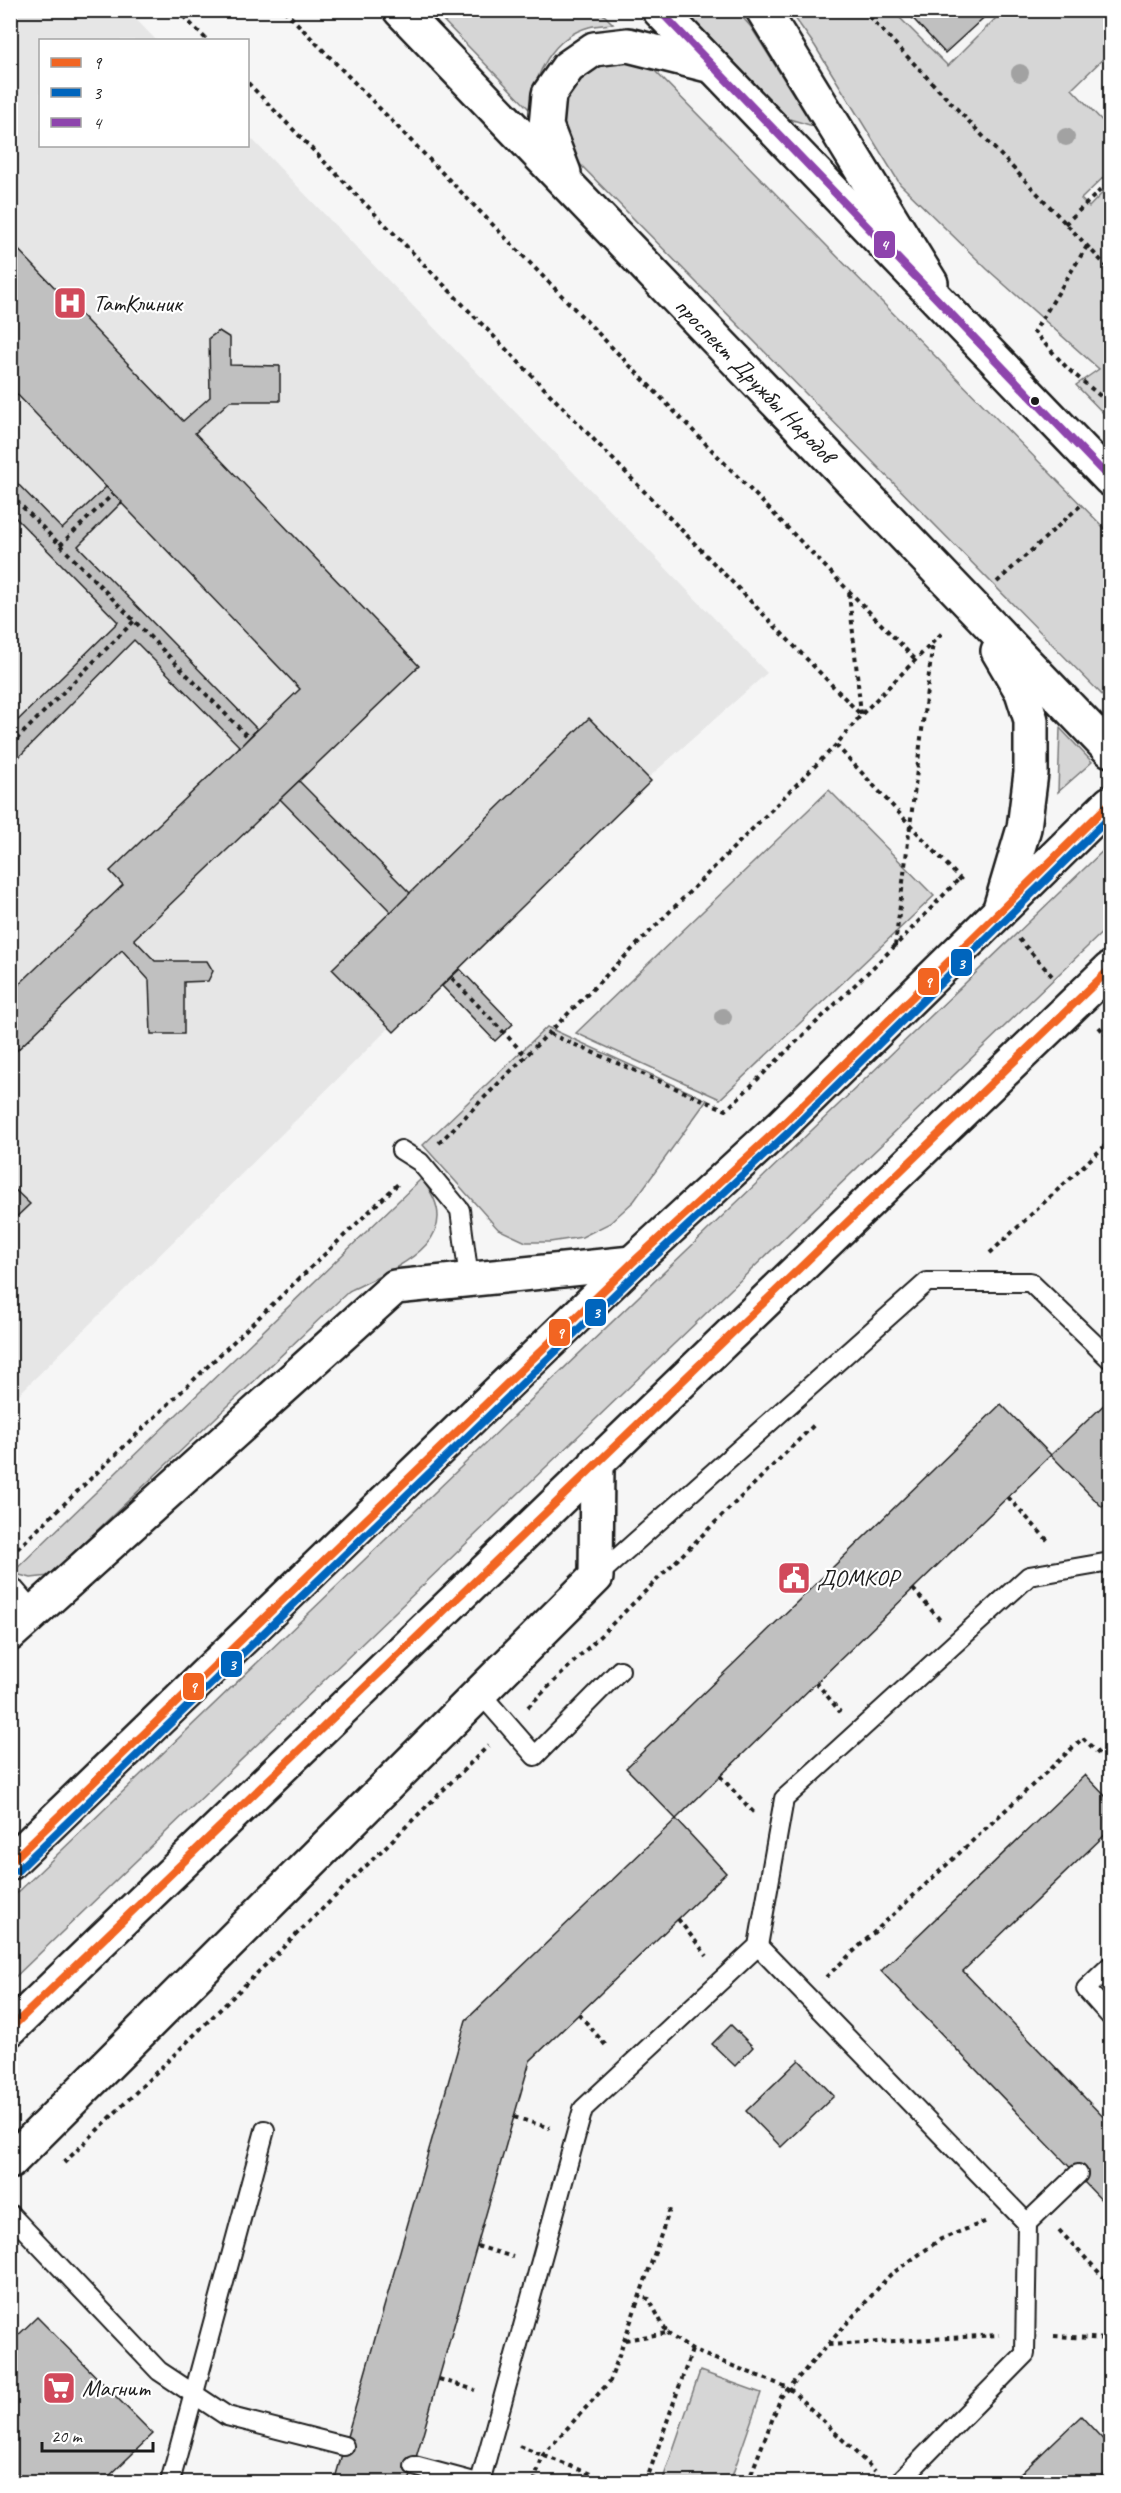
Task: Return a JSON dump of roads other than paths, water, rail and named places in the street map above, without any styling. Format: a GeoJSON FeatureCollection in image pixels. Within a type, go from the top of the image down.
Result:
{"type":"FeatureCollection","features":[{"type":"Feature","properties":{"kind":"main road","name":"проспект Дружбы Народов"},"geometry":{"type":"LineString","coordinates":[[400,10],[570,188],[983,595],[1110,750]]}},
{"type":"Feature","properties":{"kind":"main road"},"geometry":{"type":"LineString","coordinates":[[659,10],[1110,479]]}},
{"type":"Feature","properties":{"kind":"main road"},"geometry":{"type":"LineString","coordinates":[[764,10],[948,310]]}},
{"type":"Feature","properties":{"kind":"main road"},"geometry":{"type":"LineString","coordinates":[[570,188],[546,126],[549,94],[568,67],[594,49],[628,45],[712,66]]}},
{"type":"Feature","properties":{"kind":"main road"},"geometry":{"type":"LineString","coordinates":[[983,595],[1031,720],[1031,773],[1024,828],[1006,926]]}},
{"type":"Feature","properties":{"kind":"main road"},"geometry":{"type":"LineString","coordinates":[[10,1863],[632,1263],[1006,926],[1110,803]]}},
{"type":"Feature","properties":{"kind":"main road"},"geometry":{"type":"LineString","coordinates":[[10,2029],[597,1461],[1106,977]]}},
{"type":"Feature","properties":{"kind":"main road"},"geometry":{"type":"LineString","coordinates":[[10,1634],[395,1287],[632,1263]]}},
{"type":"Feature","properties":{"kind":"main road"},"geometry":{"type":"LineString","coordinates":[[10,2162],[596,1577],[597,1461]]}},
{"type":"Feature","properties":{"kind":"lane"},"geometry":{"type":"LineString","coordinates":[[401,1150],[420,1162],[460,1210],[469,1279]]}},
{"type":"Feature","properties":{"kind":"lane"},"geometry":{"type":"LineString","coordinates":[[596,1577],[927,1282],[1030,1282],[1110,1359]]}},
{"type":"Feature","properties":{"kind":"lane"},"geometry":{"type":"LineString","coordinates":[[480,2482],[583,2109],[758,1946],[784,1799],[1029,1576],[1110,1562]]}},
{"type":"Feature","properties":{"kind":"lane"},"geometry":{"type":"LineString","coordinates":[[10,1584],[34,1612]]}},
{"type":"Feature","properties":{"kind":"lane"},"geometry":{"type":"LineString","coordinates":[[480,1693],[535,1756],[620,1670]]}},
{"type":"Feature","properties":{"kind":"lane"},"geometry":{"type":"LineString","coordinates":[[758,1946],[1028,2215],[1025,2355],[904,2477],[902,2482]]}},
{"type":"Feature","properties":{"kind":"lane"},"geometry":{"type":"LineString","coordinates":[[1110,1966],[1086,1989],[1110,2016]]}},
{"type":"Feature","properties":{"kind":"lane"},"geometry":{"type":"LineString","coordinates":[[170,2482],[266,2130]]}},
{"type":"Feature","properties":{"kind":"lane"},"geometry":{"type":"LineString","coordinates":[[1028,2215],[1078,2174]]}},
{"type":"Feature","properties":{"kind":"lane"},"geometry":{"type":"LineString","coordinates":[[10,2214],[159,2371],[226,2416],[344,2446]]}},
{"type":"Feature","properties":{"kind":"lane"},"geometry":{"type":"LineString","coordinates":[[414,2466],[474,2482]]}},
{"type":"Feature","properties":{"kind":"place","name":"ТатКлиник"},"geometry":{"type":"Point","coordinates":[70,303]}},
{"type":"Feature","properties":{"kind":"place","name":"ДОМКОР"},"geometry":{"type":"Point","coordinates":[794,1578]}},
{"type":"Feature","properties":{"kind":"place","name":"Магнит"},"geometry":{"type":"Point","coordinates":[59,2388]}}]}
